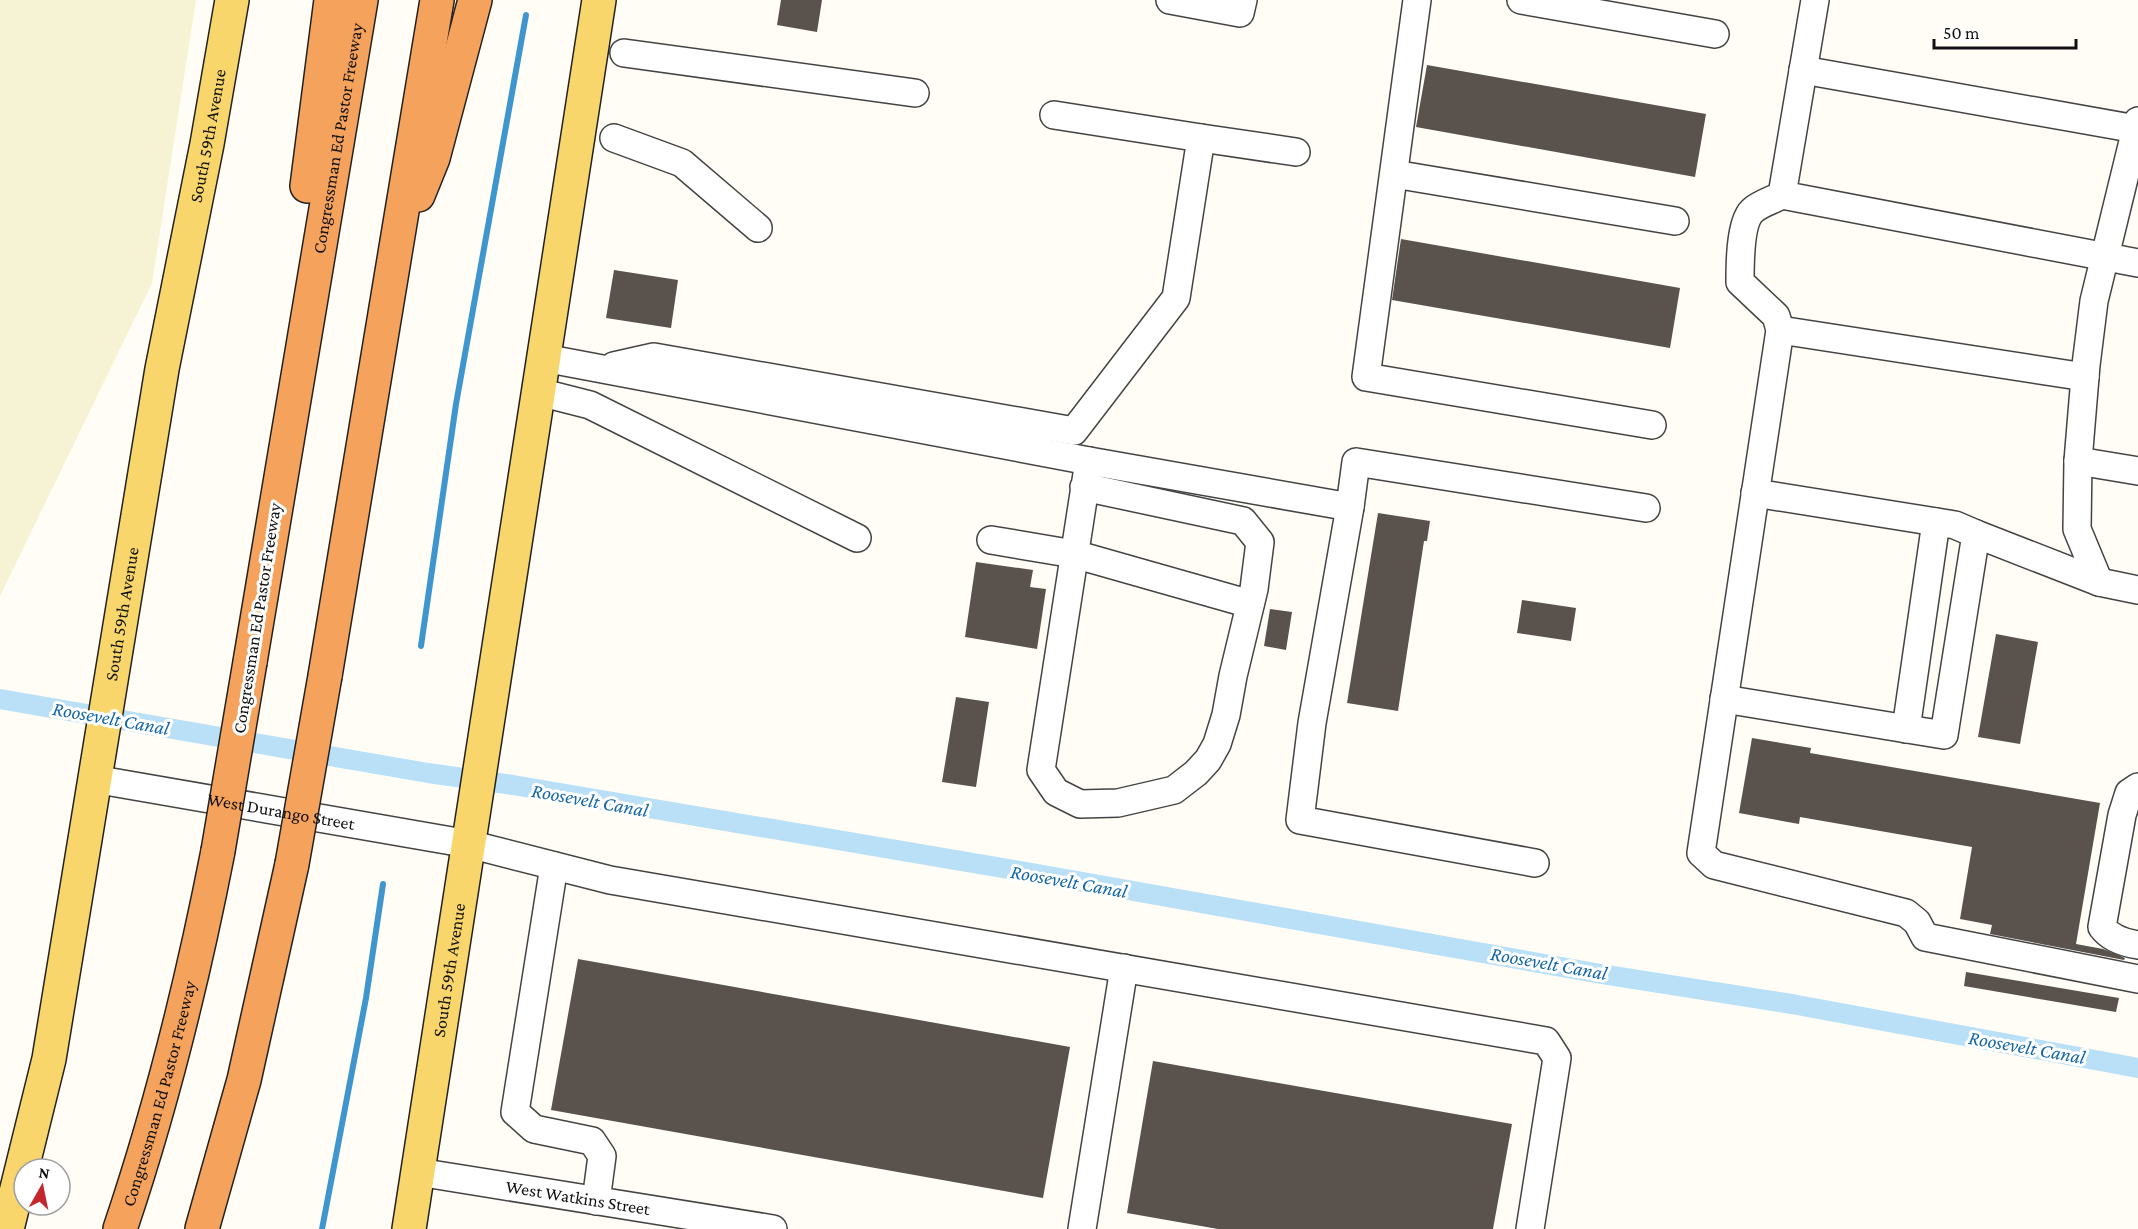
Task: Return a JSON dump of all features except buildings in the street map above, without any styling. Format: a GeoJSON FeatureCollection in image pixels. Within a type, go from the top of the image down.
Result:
{"type":"FeatureCollection","features":[{"type":"Feature","properties":{"kind":"highway"},"geometry":{"type":"LineString","coordinates":[[310,294],[301,237],[331,0]]}},
{"type":"Feature","properties":{"kind":"highway","name":"Congressman Ed Pastor Freeway"},"geometry":{"type":"LineString","coordinates":[[120,1229],[181,1023],[200,943],[218,851],[361,0]]}},
{"type":"Feature","properties":{"kind":"highway"},"geometry":{"type":"LineString","coordinates":[[202,1229],[244,1080],[292,864],[437,0]]}},
{"type":"Feature","properties":{"kind":"highway"},"geometry":{"type":"LineString","coordinates":[[394,255],[433,158],[475,0]]}},
{"type":"Feature","properties":{"kind":"main road","name":"South 59th Avenue"},"geometry":{"type":"LineString","coordinates":[[8,1229],[49,1059],[162,369],[207,144],[232,0]]}},
{"type":"Feature","properties":{"kind":"main road","name":"South 59th Avenue"},"geometry":{"type":"LineString","coordinates":[[409,1229],[599,0]]}},
{"type":"Feature","properties":{"kind":"street"},"geometry":{"type":"LineString","coordinates":[[1170,0],[1240,13],[1243,0]]}},
{"type":"Feature","properties":{"kind":"street"},"geometry":{"type":"LineString","coordinates":[[1417,0],[1366,377],[1652,425]]}},
{"type":"Feature","properties":{"kind":"street"},"geometry":{"type":"LineString","coordinates":[[1521,0],[1715,34]]}},
{"type":"Feature","properties":{"kind":"street"},"geometry":{"type":"LineString","coordinates":[[1782,195],[1815,0]]}},
{"type":"Feature","properties":{"kind":"street"},"geometry":{"type":"LineString","coordinates":[[624,53],[915,93]]}},
{"type":"Feature","properties":{"kind":"street"},"geometry":{"type":"LineString","coordinates":[[1803,70],[2137,125],[2094,301],[2078,460],[2077,529],[2099,582]]}},
{"type":"Feature","properties":{"kind":"street"},"geometry":{"type":"LineString","coordinates":[[1054,115],[1296,152]]}},
{"type":"Feature","properties":{"kind":"street"},"geometry":{"type":"LineString","coordinates":[[614,138],[682,163],[758,228]]}},
{"type":"Feature","properties":{"kind":"street"},"geometry":{"type":"LineString","coordinates":[[602,368],[654,357],[1074,431],[1176,298],[1201,138]]}},
{"type":"Feature","properties":{"kind":"street"},"geometry":{"type":"LineString","coordinates":[[1394,174],[1675,221]]}},
{"type":"Feature","properties":{"kind":"street"},"geometry":{"type":"LineString","coordinates":[[2138,263],[1782,195],[1751,211],[1745,224],[1740,282],[1776,316],[1780,330],[1701,853],[1714,865],[1906,913],[1917,922],[1925,937],[2138,979]]}},
{"type":"Feature","properties":{"kind":"street"},"geometry":{"type":"LineString","coordinates":[[1780,330],[2085,377]]}},
{"type":"Feature","properties":{"kind":"street"},"geometry":{"type":"LineString","coordinates":[[544,358],[602,368],[1087,474],[1243,521],[1260,542],[1250,604],[1226,715],[1217,744],[1208,760],[1174,790],[1118,803],[1080,804],[1056,792],[1041,770],[1087,474]]}},
{"type":"Feature","properties":{"kind":"street"},"geometry":{"type":"LineString","coordinates":[[539,392],[590,405],[857,538]]}},
{"type":"Feature","properties":{"kind":"street"},"geometry":{"type":"LineString","coordinates":[[2078,460],[2138,471]]}},
{"type":"Feature","properties":{"kind":"street"},"geometry":{"type":"LineString","coordinates":[[1535,863],[1300,820],[1312,723],[1356,462],[1646,508]]}},
{"type":"Feature","properties":{"kind":"street"},"geometry":{"type":"LineString","coordinates":[[1087,474],[1350,507]]}},
{"type":"Feature","properties":{"kind":"street"},"geometry":{"type":"LineString","coordinates":[[1755,493],[1955,525],[2099,582],[2138,590]]}},
{"type":"Feature","properties":{"kind":"street"},"geometry":{"type":"LineString","coordinates":[[1906,729],[1936,522]]}},
{"type":"Feature","properties":{"kind":"street"},"geometry":{"type":"LineString","coordinates":[[1724,699],[1944,735],[1976,534]]}},
{"type":"Feature","properties":{"kind":"street"},"geometry":{"type":"LineString","coordinates":[[991,540],[1074,554],[1250,604]]}},
{"type":"Feature","properties":{"kind":"street","name":"West Durango Street"},"geometry":{"type":"LineString","coordinates":[[94,779],[469,844],[621,882],[1546,1041],[1557,1058],[1530,1229]]}},
{"type":"Feature","properties":{"kind":"street"},"geometry":{"type":"LineString","coordinates":[[2138,787],[2129,794],[2122,815],[2102,927],[2106,933],[2127,943],[2138,945]]}},
{"type":"Feature","properties":{"kind":"street"},"geometry":{"type":"LineString","coordinates":[[554,866],[515,1112],[534,1129],[592,1141],[602,1156],[596,1201]]}},
{"type":"Feature","properties":{"kind":"street"},"geometry":{"type":"LineString","coordinates":[[1082,1229],[1124,968]]}},
{"type":"Feature","properties":{"kind":"street","name":"West Watkins Street"},"geometry":{"type":"LineString","coordinates":[[418,1172],[773,1229]]}},
{"type":"Feature","properties":{"kind":"shaded area"},"geometry":{"type":"Polygon","coordinates":[[[0,0],[196,0],[152,283],[0,596],[0,0]]]}},
{"type":"Feature","properties":{"kind":"waterway"},"geometry":{"type":"LineString","coordinates":[[421,646],[456,404],[526,15]]}},
{"type":"Feature","properties":{"kind":"waterway","name":"Roosevelt Canal"},"geometry":{"type":"LineString","coordinates":[[0,699],[428,773],[513,785],[1032,873],[1601,974],[1792,1004],[2138,1068]]}},
{"type":"Feature","properties":{"kind":"waterway"},"geometry":{"type":"LineString","coordinates":[[322,1229],[366,998],[383,884]]}}]}
